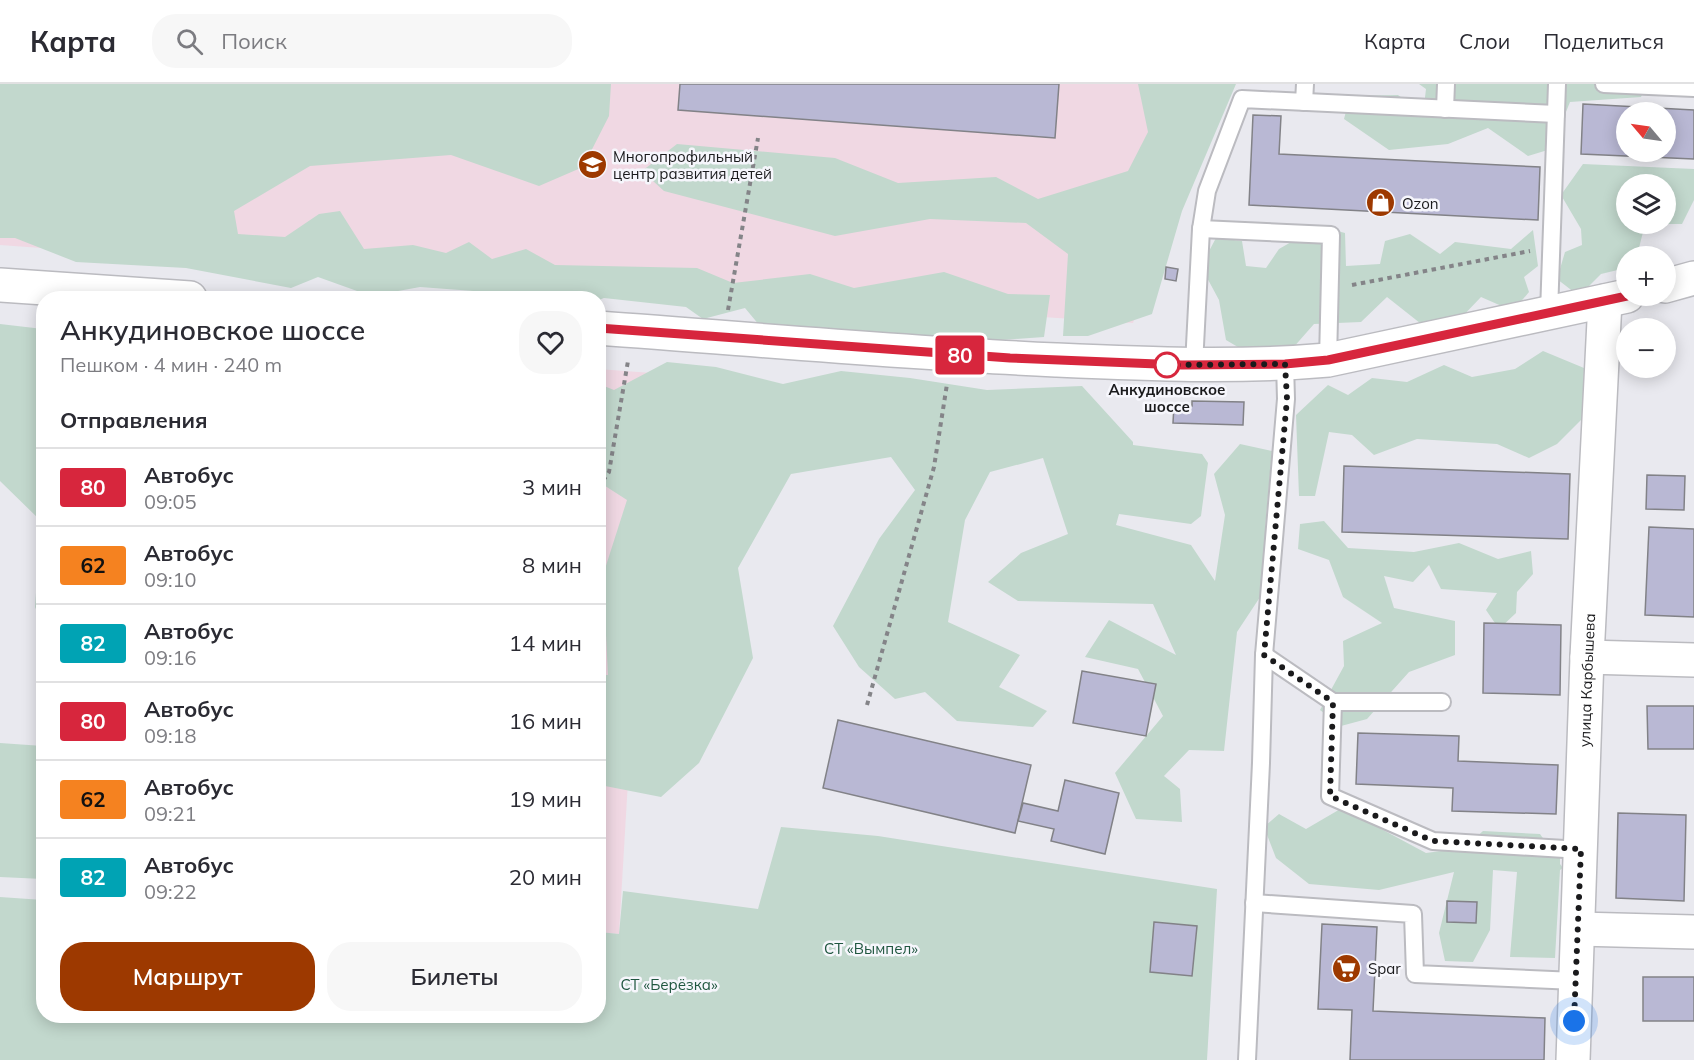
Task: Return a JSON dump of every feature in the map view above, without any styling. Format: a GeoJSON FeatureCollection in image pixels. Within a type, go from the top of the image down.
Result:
{"type":"FeatureCollection","features":[{"type":"Feature","properties":{"kind":"street"},"geometry":{"type":"LineString","coordinates":[[1676,283],[1694,278]]}},
{"type":"Feature","properties":{"kind":"street"},"geometry":{"type":"LineString","coordinates":[[0,285],[88,291]]}},
{"type":"Feature","properties":{"kind":"street"},"geometry":{"type":"LineString","coordinates":[[606,329],[1010,358],[1194,365],[1285,364],[1328,360],[1616,298]]}},
{"type":"Feature","properties":{"kind":"street","name":"улица Карбышева"},"geometry":{"type":"LineString","coordinates":[[1573,1060],[1587,657],[1616,298]]}},
{"type":"Feature","properties":{"kind":"street"},"geometry":{"type":"LineString","coordinates":[[1587,657],[1694,660]]}},
{"type":"Feature","properties":{"kind":"street"},"geometry":{"type":"LineString","coordinates":[[1578,929],[1694,932]]}},
{"type":"Feature","properties":{"kind":"lane"},"geometry":{"type":"LineString","coordinates":[[1304,102],[1305,84]]}},
{"type":"Feature","properties":{"kind":"lane"},"geometry":{"type":"LineString","coordinates":[[1445,108],[1446,84]]}},
{"type":"Feature","properties":{"kind":"lane"},"geometry":{"type":"LineString","coordinates":[[1549,313],[1557,84]]}},
{"type":"Feature","properties":{"kind":"lane"},"geometry":{"type":"LineString","coordinates":[[1604,84],[1694,88]]}},
{"type":"Feature","properties":{"kind":"lane"},"geometry":{"type":"LineString","coordinates":[[1194,365],[1201,229],[1207,191],[1242,99],[1556,114]]}},
{"type":"Feature","properties":{"kind":"lane"},"geometry":{"type":"LineString","coordinates":[[1201,229],[1331,235],[1328,360]]}},
{"type":"Feature","properties":{"kind":"lane"},"geometry":{"type":"LineString","coordinates":[[1247,1060],[1262,763],[1264,655],[1287,399],[1285,364]]}},
{"type":"Feature","properties":{"kind":"lane"},"geometry":{"type":"LineString","coordinates":[[1264,655],[1333,702],[1442,702]]}},
{"type":"Feature","properties":{"kind":"lane"},"geometry":{"type":"LineString","coordinates":[[1333,702],[1330,796],[1433,841],[1581,849]]}},
{"type":"Feature","properties":{"kind":"lane"},"geometry":{"type":"LineString","coordinates":[[1254,903],[1413,914],[1415,974],[1575,981]]}},
{"type":"Feature","properties":{"kind":"path"},"geometry":{"type":"LineString","coordinates":[[723,337],[758,138]]}},
{"type":"Feature","properties":{"kind":"path"},"geometry":{"type":"LineString","coordinates":[[1330,289],[1551,247]]}},
{"type":"Feature","properties":{"kind":"path"},"geometry":{"type":"LineString","coordinates":[[606,476],[609,472],[630,351]]}},
{"type":"Feature","properties":{"kind":"path"},"geometry":{"type":"LineString","coordinates":[[867,705],[934,467],[952,354]]}},
{"type":"Feature","properties":{"kind":"shaded area","name":"Многопрофильный центр развития детей"},"geometry":{"type":"Polygon","coordinates":[[[0,84],[1210,84],[1133,323],[0,245],[0,84]]]}},
{"type":"Feature","properties":{"kind":"shaded area"},"geometry":{"type":"Polygon","coordinates":[[[606,370],[652,373],[619,934],[606,933],[606,370]]]}},
{"type":"Feature","properties":{"kind":"green space"},"geometry":{"type":"Polygon","coordinates":[[[0,84],[611,84],[609,116],[583,167],[539,186],[451,155],[310,166],[234,211],[238,234],[285,237],[319,214],[340,211],[364,249],[413,245],[446,253],[469,242],[492,259],[526,249],[555,265],[697,268],[733,283],[810,274],[854,288],[944,272],[1008,294],[1050,295],[1044,337],[1001,340],[760,326],[745,308],[703,319],[686,307],[606,298],[606,291],[474,291],[420,287],[398,291],[357,291],[318,277],[291,288],[186,268],[76,262],[15,238],[0,238],[0,84]]]}},
{"type":"Feature","properties":{"kind":"green space"},"geometry":{"type":"Polygon","coordinates":[[[1138,84],[1236,84],[1182,211],[1152,314],[1088,336],[1063,336],[1068,254],[1026,223],[930,219],[835,236],[664,191],[642,171],[677,144],[835,158],[898,183],[996,177],[1038,199],[1128,171],[1148,132],[1138,84]]]}},
{"type":"Feature","properties":{"kind":"green space"},"geometry":{"type":"Polygon","coordinates":[[[1419,84],[1647,84],[1641,97],[1570,102],[1551,149],[1528,156],[1488,128],[1448,144],[1389,150],[1344,119],[1350,96],[1398,95],[1423,114],[1426,89],[1419,84]]]}},
{"type":"Feature","properties":{"kind":"green space"},"geometry":{"type":"Polygon","coordinates":[[[1583,164],[1694,169],[1694,200],[1682,224],[1676,224],[1676,174],[1616,174],[1616,234],[1642,234],[1640,246],[1616,246],[1616,270],[1601,274],[1579,296],[1557,279],[1565,252],[1582,245],[1581,229],[1561,195],[1583,164]]]}},
{"type":"Feature","properties":{"kind":"green space"},"geometry":{"type":"Polygon","coordinates":[[[1319,226],[1345,233],[1346,266],[1380,264],[1385,241],[1410,234],[1440,254],[1455,242],[1511,249],[1533,230],[1538,266],[1524,277],[1529,292],[1513,311],[1481,297],[1458,321],[1425,327],[1387,297],[1361,322],[1314,324],[1292,349],[1248,353],[1226,340],[1219,300],[1205,274],[1208,253],[1216,238],[1242,241],[1246,266],[1266,268],[1279,249],[1319,226]]]}},
{"type":"Feature","properties":{"kind":"green space"},"geometry":{"type":"Polygon","coordinates":[[[0,324],[36,328],[36,516],[0,481],[0,324]]]}},
{"type":"Feature","properties":{"kind":"green space"},"geometry":{"type":"Polygon","coordinates":[[[1543,351],[1584,368],[1582,419],[1557,444],[1529,458],[1497,444],[1417,439],[1374,455],[1352,435],[1329,432],[1315,496],[1299,496],[1296,415],[1328,385],[1348,395],[1372,378],[1407,382],[1444,365],[1472,377],[1515,369],[1543,351]]]}},
{"type":"Feature","properties":{"kind":"green space"},"geometry":{"type":"Polygon","coordinates":[[[667,362],[716,367],[783,384],[841,371],[910,378],[987,390],[1082,386],[1133,442],[1133,445],[1202,454],[1208,463],[1201,516],[1191,524],[1119,514],[1116,525],[1191,545],[1215,581],[1225,515],[1214,474],[1240,444],[1272,451],[1265,529],[1268,585],[1237,632],[1224,751],[1189,750],[1164,776],[1180,789],[1182,822],[1136,819],[1115,773],[1163,716],[1138,669],[1085,657],[1109,620],[1176,655],[1153,604],[1018,601],[988,582],[1021,553],[1068,534],[1043,458],[990,472],[965,520],[948,622],[1020,655],[999,687],[1047,711],[1033,727],[957,721],[925,692],[895,699],[859,667],[833,626],[879,539],[915,490],[891,457],[791,474],[738,568],[753,658],[699,763],[661,797],[606,786],[606,675],[608,675],[606,566],[627,500],[606,486],[606,387],[614,390],[667,362]]]}},
{"type":"Feature","properties":{"kind":"green space"},"geometry":{"type":"Polygon","coordinates":[[[1324,521],[1348,548],[1414,552],[1459,543],[1498,559],[1531,551],[1533,574],[1517,592],[1516,613],[1499,629],[1486,610],[1497,593],[1441,589],[1429,565],[1413,582],[1384,576],[1394,608],[1455,621],[1455,655],[1409,672],[1367,719],[1341,726],[1320,710],[1344,666],[1343,641],[1382,623],[1343,597],[1329,560],[1298,549],[1300,524],[1324,521]]]}},
{"type":"Feature","properties":{"kind":"green space"},"geometry":{"type":"Polygon","coordinates":[[[0,743],[36,746],[36,879],[0,877],[0,743]]]}},
{"type":"Feature","properties":{"kind":"green space"},"geometry":{"type":"Polygon","coordinates":[[[1342,808],[1426,853],[1464,848],[1483,831],[1540,834],[1556,857],[1560,858],[1563,868],[1560,870],[1555,958],[1510,957],[1517,872],[1493,870],[1490,930],[1473,962],[1445,961],[1439,933],[1454,872],[1379,890],[1309,884],[1276,858],[1264,827],[1279,814],[1306,829],[1342,808]]]}},
{"type":"Feature","properties":{"kind":"green space","name":"СТ «Вымпел»"},"geometry":{"type":"Polygon","coordinates":[[[781,827],[878,836],[1217,889],[1207,1060],[0,1060],[0,897],[36,900],[36,1023],[606,1023],[606,933],[619,934],[623,891],[758,909],[781,827]]]}},
{"type":"Feature","properties":{"kind":"building"},"geometry":{"type":"Polygon","coordinates":[[[680,84],[1059,84],[1055,138],[678,110],[680,84]]]}},
{"type":"Feature","properties":{"kind":"building"},"geometry":{"type":"Polygon","coordinates":[[[1583,104],[1616,106],[1616,156],[1581,154],[1583,104]]]}},
{"type":"Feature","properties":{"kind":"building"},"geometry":{"type":"Polygon","coordinates":[[[1676,109],[1694,110],[1694,159],[1676,158],[1676,109]]]}},
{"type":"Feature","properties":{"kind":"building"},"geometry":{"type":"Polygon","coordinates":[[[1253,115],[1281,116],[1279,154],[1540,167],[1538,220],[1249,205],[1253,115]]]}},
{"type":"Feature","properties":{"kind":"building"},"geometry":{"type":"Polygon","coordinates":[[[1166,267],[1178,269],[1176,281],[1165,279],[1166,267]]]}},
{"type":"Feature","properties":{"kind":"building"},"geometry":{"type":"Polygon","coordinates":[[[1192,401],[1244,402],[1243,425],[1173,423],[1174,405],[1192,406],[1192,401]]]}},
{"type":"Feature","properties":{"kind":"building"},"geometry":{"type":"Polygon","coordinates":[[[1344,466],[1570,474],[1568,539],[1342,532],[1344,466]]]}},
{"type":"Feature","properties":{"kind":"building"},"geometry":{"type":"Polygon","coordinates":[[[1647,475],[1685,476],[1684,510],[1646,509],[1647,475]]]}},
{"type":"Feature","properties":{"kind":"building"},"geometry":{"type":"Polygon","coordinates":[[[1649,527],[1694,529],[1694,617],[1645,615],[1649,527]]]}},
{"type":"Feature","properties":{"kind":"building"},"geometry":{"type":"Polygon","coordinates":[[[1484,623],[1561,625],[1560,695],[1483,693],[1484,623]]]}},
{"type":"Feature","properties":{"kind":"building"},"geometry":{"type":"Polygon","coordinates":[[[1082,671],[1156,684],[1146,736],[1073,723],[1082,671]]]}},
{"type":"Feature","properties":{"kind":"building"},"geometry":{"type":"Polygon","coordinates":[[[1647,706],[1694,706],[1694,749],[1648,749],[1647,706]]]}},
{"type":"Feature","properties":{"kind":"building"},"geometry":{"type":"Polygon","coordinates":[[[838,720],[1031,765],[1015,833],[823,788],[838,720]]]}},
{"type":"Feature","properties":{"kind":"building"},"geometry":{"type":"Polygon","coordinates":[[[1358,733],[1459,736],[1458,761],[1558,765],[1556,814],[1452,811],[1453,788],[1356,784],[1358,733]]]}},
{"type":"Feature","properties":{"kind":"building"},"geometry":{"type":"Polygon","coordinates":[[[1065,780],[1119,793],[1105,854],[1051,841],[1054,829],[1018,821],[1023,803],[1058,811],[1065,780]]]}},
{"type":"Feature","properties":{"kind":"building"},"geometry":{"type":"Polygon","coordinates":[[[1618,813],[1686,815],[1684,901],[1616,898],[1618,813]]]}},
{"type":"Feature","properties":{"kind":"building"},"geometry":{"type":"Polygon","coordinates":[[[1447,901],[1477,902],[1476,923],[1447,922],[1447,901]]]}},
{"type":"Feature","properties":{"kind":"building"},"geometry":{"type":"Polygon","coordinates":[[[1154,922],[1197,926],[1192,976],[1150,972],[1154,922]]]}},
{"type":"Feature","properties":{"kind":"building"},"geometry":{"type":"Polygon","coordinates":[[[1322,924],[1377,927],[1373,1011],[1545,1018],[1544,1060],[1350,1060],[1352,1010],[1318,1009],[1322,924]]]}},
{"type":"Feature","properties":{"kind":"building"},"geometry":{"type":"Polygon","coordinates":[[[1643,977],[1694,977],[1694,1021],[1643,1021],[1643,977]]]}},
{"type":"Feature","properties":{"kind":"bus line","name":"80"},"geometry":{"type":"LineString","coordinates":[[606,329],[1010,358],[1170,365],[1285,364],[1328,360],[1616,298]]}},
{"type":"Feature","properties":{"kind":"place","name":"Многопрофильный центр развития детей"},"geometry":{"type":"Point","coordinates":[592,165]}},
{"type":"Feature","properties":{"kind":"place","name":"Ozon"},"geometry":{"type":"Point","coordinates":[1381,203]}},
{"type":"Feature","properties":{"kind":"place","name":"Анкудиновское шоссе"},"geometry":{"type":"Point","coordinates":[1167,365]}},
{"type":"Feature","properties":{"kind":"place","name":"Spar"},"geometry":{"type":"Point","coordinates":[1347,968]}},
{"type":"Feature","properties":{"kind":"route"},"geometry":{"type":"LineString","coordinates":[[1167,365],[1285,364],[1287,399],[1264,655],[1333,702],[1330,796],[1433,841],[1581,849],[1574,1021]]}},
{"type":"Feature","properties":{"kind":"park label","name":"СТ «Берёзка»"},"geometry":{"type":"Point","coordinates":[669,984]}}]}
